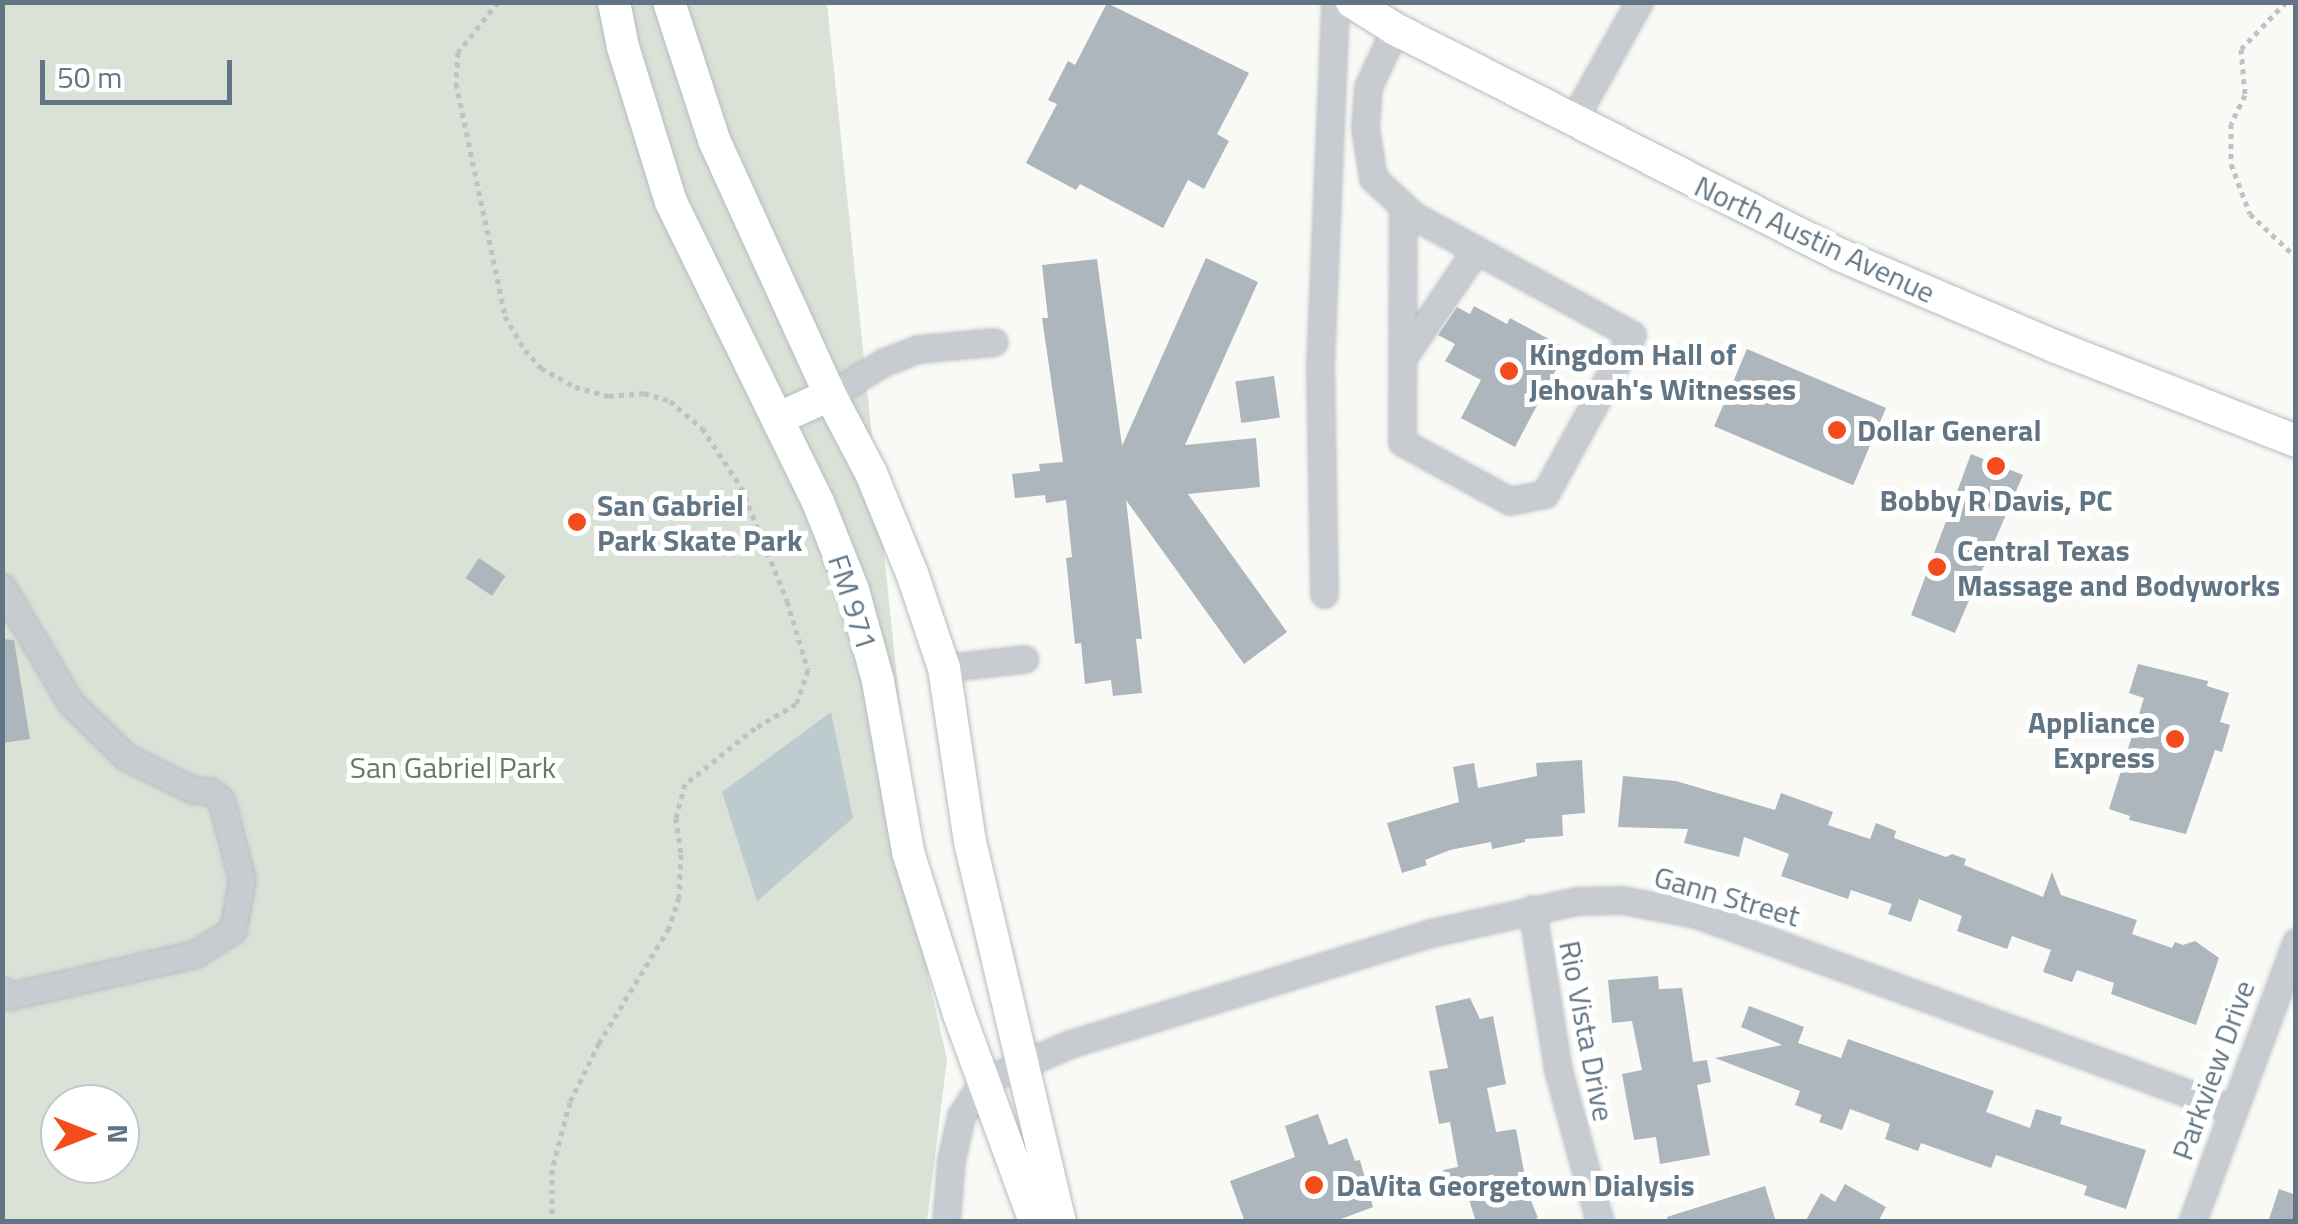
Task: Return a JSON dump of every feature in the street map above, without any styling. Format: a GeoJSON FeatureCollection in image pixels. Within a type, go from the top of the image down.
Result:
{"type":"FeatureCollection","features":[{"type":"Feature","properties":{"kind":"main road","name":"FM 971"},"geometry":{"type":"LineString","coordinates":[[614,2],[623,47],[672,202],[818,502],[853,590],[878,681],[908,852],[983,1081],[1035,1222]]}},
{"type":"Feature","properties":{"kind":"main road","name":"FM 971"},"geometry":{"type":"LineString","coordinates":[[669,2],[714,140],[830,395],[871,474],[914,576],[944,668],[970,842],[1060,1222]]}},
{"type":"Feature","properties":{"kind":"main road","name":"North Austin Avenue"},"geometry":{"type":"LineString","coordinates":[[1352,2],[1395,29],[1575,117],[1838,254],[2056,347],[2296,440]]}},
{"type":"Feature","properties":{"kind":"main road"},"geometry":{"type":"LineString","coordinates":[[777,419],[830,395]]}},
{"type":"Feature","properties":{"kind":"street"},"geometry":{"type":"LineString","coordinates":[[1324,594],[1320,364],[1335,2]]}},
{"type":"Feature","properties":{"kind":"street"},"geometry":{"type":"LineString","coordinates":[[1575,117],[1637,3]]}},
{"type":"Feature","properties":{"kind":"street"},"geometry":{"type":"LineString","coordinates":[[1395,29],[1368,87],[1366,136],[1373,178],[1403,206],[1632,335],[1545,494],[1510,501],[1402,442],[1403,206]]}},
{"type":"Feature","properties":{"kind":"street"},"geometry":{"type":"LineString","coordinates":[[1332,133],[1366,136]]}},
{"type":"Feature","properties":{"kind":"street"},"geometry":{"type":"LineString","coordinates":[[1402,359],[1476,250]]}},
{"type":"Feature","properties":{"kind":"street"},"geometry":{"type":"LineString","coordinates":[[830,395],[884,362],[918,349],[994,342]]}},
{"type":"Feature","properties":{"kind":"street"},"geometry":{"type":"LineString","coordinates":[[2,587],[71,703],[148,770],[193,790],[210,791],[220,800],[242,879],[233,930],[195,954],[10,996],[2,990]]}},
{"type":"Feature","properties":{"kind":"street"},"geometry":{"type":"LineString","coordinates":[[944,668],[1024,658]]}},
{"type":"Feature","properties":{"kind":"street","name":"Gann Street"},"geometry":{"type":"LineString","coordinates":[[983,1081],[1021,1062],[1431,934],[1576,900],[1622,900],[1696,914],[2230,1108]]}},
{"type":"Feature","properties":{"kind":"street","name":"Rio Vista Drive"},"geometry":{"type":"LineString","coordinates":[[1532,909],[1558,1070],[1600,1222]]}},
{"type":"Feature","properties":{"kind":"street","name":"Parkview Drive"},"geometry":{"type":"LineString","coordinates":[[2192,1222],[2230,1108],[2296,942]]}},
{"type":"Feature","properties":{"kind":"street"},"geometry":{"type":"LineString","coordinates":[[946,1222],[951,1160],[961,1116],[983,1081]]}},
{"type":"Feature","properties":{"kind":"path"},"geometry":{"type":"LineString","coordinates":[[498,2],[458,52],[456,83],[505,316],[541,368],[575,387],[609,396],[644,394],[670,402],[702,428],[740,487],[787,602],[808,670],[796,704],[755,728],[685,784],[676,818],[681,854],[679,897],[668,928],[600,1042],[570,1102],[552,1170],[552,1222]]}},
{"type":"Feature","properties":{"kind":"path"},"geometry":{"type":"LineString","coordinates":[[2286,2],[2241,49],[2245,94],[2232,124],[2232,164],[2250,214],[2296,258]]}},
{"type":"Feature","properties":{"kind":"green space","name":"San Gabriel Park"},"geometry":{"type":"Polygon","coordinates":[[[2,3],[827,3],[928,977],[947,1059],[927,1221],[3,1221],[2,3]]]}},
{"type":"Feature","properties":{"kind":"shaded area"},"geometry":{"type":"Polygon","coordinates":[[[831,712],[853,818],[757,901],[722,792],[831,712]]]}},
{"type":"Feature","properties":{"kind":"building"},"geometry":{"type":"Polygon","coordinates":[[[1107,3],[1249,73],[1217,134],[1229,141],[1204,189],[1188,180],[1163,228],[1080,184],[1076,190],[1026,163],[1057,104],[1048,100],[1068,61],[1075,65],[1107,3]]]}},
{"type":"Feature","properties":{"kind":"building"},"geometry":{"type":"Polygon","coordinates":[[[1206,258],[1258,282],[1185,445],[1256,438],[1260,487],[1188,494],[1287,632],[1244,664],[1126,500],[1142,639],[1136,639],[1142,693],[1113,696],[1111,680],[1085,684],[1081,643],[1075,644],[1066,558],[1072,557],[1066,500],[1046,503],[1045,495],[1015,498],[1012,474],[1040,471],[1039,464],[1063,462],[1042,318],[1048,318],[1042,265],[1097,259],[1122,446],[1206,258]]]}},
{"type":"Feature","properties":{"kind":"building","name":"Kingdom Hall of Jehovah's Witnesses"},"geometry":{"type":"Polygon","coordinates":[[[1474,306],[1507,324],[1510,318],[1567,349],[1515,447],[1461,418],[1481,380],[1445,361],[1455,344],[1438,335],[1457,307],[1470,314],[1474,306]]]}},
{"type":"Feature","properties":{"kind":"building"},"geometry":{"type":"Polygon","coordinates":[[[1747,349],[1886,408],[1853,485],[1714,426],[1747,349]]]}},
{"type":"Feature","properties":{"kind":"building"},"geometry":{"type":"Polygon","coordinates":[[[1274,376],[1280,418],[1241,423],[1235,381],[1274,376]]]}},
{"type":"Feature","properties":{"kind":"building"},"geometry":{"type":"Polygon","coordinates":[[[1971,454],[2023,475],[1955,633],[1911,615],[1971,454]]]}},
{"type":"Feature","properties":{"kind":"building"},"geometry":{"type":"Polygon","coordinates":[[[479,558],[506,576],[492,596],[466,578],[479,558]]]}},
{"type":"Feature","properties":{"kind":"building"},"geometry":{"type":"Polygon","coordinates":[[[2,639],[14,640],[30,739],[2,743],[2,639]]]}},
{"type":"Feature","properties":{"kind":"building"},"geometry":{"type":"Polygon","coordinates":[[[2138,664],[2208,681],[2207,686],[2229,693],[2220,722],[2230,725],[2222,752],[2215,750],[2186,834],[2129,820],[2130,816],[2109,809],[2144,698],[2129,693],[2138,664]]]}},
{"type":"Feature","properties":{"kind":"building"},"geometry":{"type":"Polygon","coordinates":[[[1582,760],[1585,813],[1562,815],[1563,836],[1525,839],[1492,849],[1491,842],[1450,850],[1425,860],[1427,865],[1402,873],[1387,823],[1459,802],[1453,767],[1474,763],[1478,788],[1537,776],[1536,763],[1582,760]]]}},
{"type":"Feature","properties":{"kind":"building"},"geometry":{"type":"Polygon","coordinates":[[[1623,776],[1676,781],[1775,810],[1781,793],[1833,812],[1828,825],[1870,839],[1876,823],[1896,831],[1894,838],[1946,857],[1952,854],[1966,859],[1964,865],[2043,897],[2052,872],[2061,895],[2137,920],[2132,934],[2172,948],[2175,942],[2183,945],[2195,941],[2219,958],[2196,1025],[2111,994],[2114,983],[2077,970],[2072,982],[2043,972],[2051,950],[2012,936],[2007,949],[1957,931],[1962,916],[1919,899],[1911,922],[1888,914],[1892,904],[1851,890],[1848,899],[1781,876],[1789,854],[1744,837],[1739,857],[1684,843],[1688,829],[1618,827],[1623,776]]]}},
{"type":"Feature","properties":{"kind":"building"},"geometry":{"type":"Polygon","coordinates":[[[1658,976],[1659,989],[1682,988],[1693,1062],[1707,1060],[1711,1082],[1697,1085],[1710,1155],[1660,1164],[1656,1137],[1634,1140],[1622,1074],[1642,1070],[1632,1021],[1612,1023],[1608,980],[1658,976]]]}},
{"type":"Feature","properties":{"kind":"building"},"geometry":{"type":"Polygon","coordinates":[[[1470,998],[1480,1019],[1493,1016],[1506,1084],[1487,1088],[1496,1132],[1516,1129],[1528,1193],[1538,1218],[1526,1222],[1476,1222],[1466,1190],[1447,1193],[1443,1170],[1458,1167],[1450,1122],[1439,1124],[1429,1071],[1448,1068],[1435,1006],[1470,998]]]}},
{"type":"Feature","properties":{"kind":"building"},"geometry":{"type":"Polygon","coordinates":[[[1749,1006],[1804,1027],[1798,1043],[1841,1058],[1848,1039],[1994,1091],[1986,1112],[2030,1128],[2036,1109],[2062,1117],[2060,1124],[2146,1150],[2126,1209],[2084,1195],[2087,1186],[1996,1155],[1991,1168],[1921,1143],[1918,1151],[1885,1139],[1890,1124],[1850,1109],[1842,1130],[1819,1122],[1822,1115],[1795,1105],[1800,1091],[1715,1058],[1782,1045],[1741,1027],[1749,1006]]]}},
{"type":"Feature","properties":{"kind":"building"},"geometry":{"type":"Polygon","coordinates":[[[1318,1114],[1329,1145],[1347,1138],[1355,1161],[1360,1160],[1373,1207],[1333,1222],[1245,1222],[1230,1181],[1295,1157],[1285,1126],[1318,1114]]]}},
{"type":"Feature","properties":{"kind":"building"},"geometry":{"type":"Polygon","coordinates":[[[1845,1184],[1886,1207],[1878,1222],[1805,1222],[1821,1193],[1835,1202],[1845,1184]]]}},
{"type":"Feature","properties":{"kind":"building"},"geometry":{"type":"Polygon","coordinates":[[[1765,1186],[1776,1222],[1668,1222],[1667,1217],[1765,1186]]]}},
{"type":"Feature","properties":{"kind":"building"},"geometry":{"type":"Polygon","coordinates":[[[2279,1189],[2296,1195],[2296,1222],[2268,1222],[2279,1189]]]}},
{"type":"Feature","properties":{"kind":"place","name":"Kingdom Hall of Jehovah's Witnesses"},"geometry":{"type":"Point","coordinates":[1509,371]}},
{"type":"Feature","properties":{"kind":"place","name":"Dollar General"},"geometry":{"type":"Point","coordinates":[1837,430]}},
{"type":"Feature","properties":{"kind":"place","name":"Bobby R Davis, PC"},"geometry":{"type":"Point","coordinates":[1996,466]}},
{"type":"Feature","properties":{"kind":"place","name":"San Gabriel Park Skate Park"},"geometry":{"type":"Point","coordinates":[577,522]}},
{"type":"Feature","properties":{"kind":"place","name":"Central Texas Massage and Bodyworks"},"geometry":{"type":"Point","coordinates":[1937,567]}},
{"type":"Feature","properties":{"kind":"place","name":"Appliance Express"},"geometry":{"type":"Point","coordinates":[2175,739]}},
{"type":"Feature","properties":{"kind":"place","name":"DaVita Georgetown Dialysis"},"geometry":{"type":"Point","coordinates":[1314,1185]}}]}
